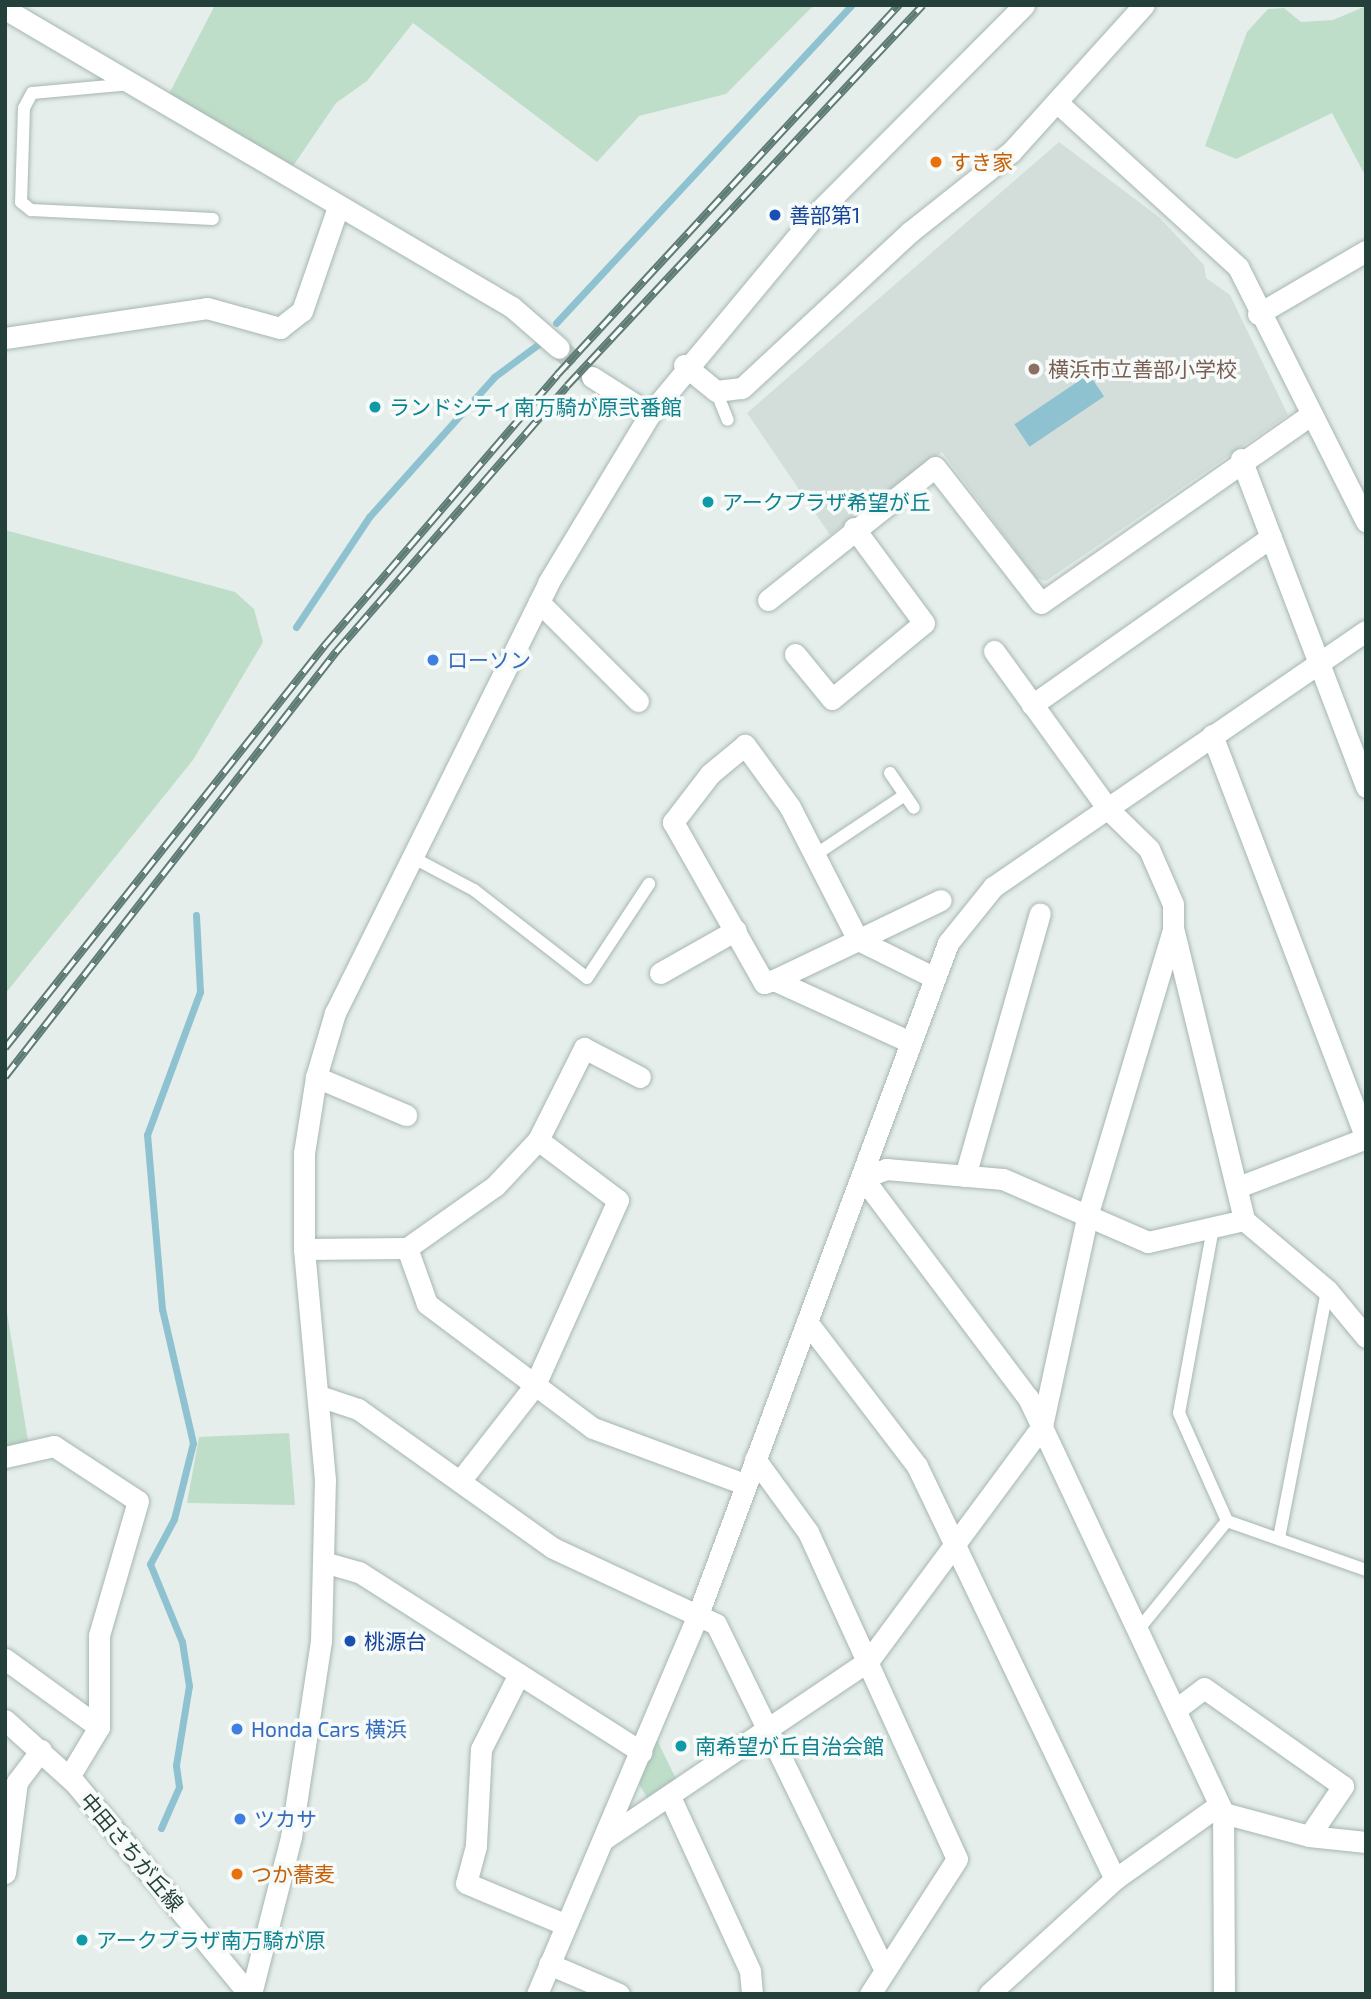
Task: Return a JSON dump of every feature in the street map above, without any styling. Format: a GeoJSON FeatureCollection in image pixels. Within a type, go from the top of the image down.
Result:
{"type":"FeatureCollection","features":[{"type":"Feature","properties":{"kind":"street"},"geometry":{"type":"LineString","coordinates":[[250,1994],[313,1725],[327,1563],[319,1396],[304,1249],[304,1153],[316,1077],[335,1013],[410,856],[539,602],[650,414],[684,365],[815,215],[1024,5]]}},
{"type":"Feature","properties":{"kind":"street"},"geometry":{"type":"LineString","coordinates":[[684,365],[716,391],[742,388],[1059,104],[1064,89],[1144,5]]}},
{"type":"Feature","properties":{"kind":"street"},"geometry":{"type":"LineString","coordinates":[[5,9],[512,307],[559,348]]}},
{"type":"Feature","properties":{"kind":"street"},"geometry":{"type":"LineString","coordinates":[[1059,104],[1238,267],[1258,314],[1366,522]]}},
{"type":"Feature","properties":{"kind":"street"},"geometry":{"type":"LineString","coordinates":[[5,338],[207,308],[280,328],[302,311],[338,207]]}},
{"type":"Feature","properties":{"kind":"street"},"geometry":{"type":"LineString","coordinates":[[1258,314],[1366,251]]}},
{"type":"Feature","properties":{"kind":"street"},"geometry":{"type":"LineString","coordinates":[[592,377],[650,414]]}},
{"type":"Feature","properties":{"kind":"street"},"geometry":{"type":"LineString","coordinates":[[768,600],[854,528],[935,467],[1041,603],[1241,459],[1311,414]]}},
{"type":"Feature","properties":{"kind":"street"},"geometry":{"type":"LineString","coordinates":[[1241,459],[1366,787]]}},
{"type":"Feature","properties":{"kind":"street"},"geometry":{"type":"LineString","coordinates":[[795,654],[832,699],[924,623],[854,528]]}},
{"type":"Feature","properties":{"kind":"street"},"geometry":{"type":"LineString","coordinates":[[1032,705],[1271,537]]}},
{"type":"Feature","properties":{"kind":"street"},"geometry":{"type":"LineString","coordinates":[[539,602],[638,701]]}},
{"type":"Feature","properties":{"kind":"street"},"geometry":{"type":"LineString","coordinates":[[537,1994],[564,1924],[642,1752],[697,1617],[744,1484],[863,1178],[932,976],[969,913],[1212,735],[1366,631]]}},
{"type":"Feature","properties":{"kind":"street"},"geometry":{"type":"LineString","coordinates":[[994,651],[1108,809],[1149,849],[1173,904],[1173,930],[1244,1220],[1327,1290],[1366,1337]]}},
{"type":"Feature","properties":{"kind":"street"},"geometry":{"type":"LineString","coordinates":[[1212,735],[1366,1138],[1238,1187]]}},
{"type":"Feature","properties":{"kind":"street"},"geometry":{"type":"LineString","coordinates":[[932,976],[858,940],[815,855],[745,745],[710,774],[673,822],[764,983],[774,980],[858,940],[941,900]]}},
{"type":"Feature","properties":{"kind":"street"},"geometry":{"type":"LineString","coordinates":[[965,1176],[1040,913]]}},
{"type":"Feature","properties":{"kind":"street"},"geometry":{"type":"LineString","coordinates":[[660,973],[736,930]]}},
{"type":"Feature","properties":{"kind":"street"},"geometry":{"type":"LineString","coordinates":[[604,1839],[671,1799],[869,1660],[954,1549],[1042,1426],[1088,1213],[1173,930]]}},
{"type":"Feature","properties":{"kind":"street"},"geometry":{"type":"LineString","coordinates":[[774,980],[910,1042]]}},
{"type":"Feature","properties":{"kind":"street"},"geometry":{"type":"LineString","coordinates":[[304,1249],[407,1248],[495,1185],[538,1140],[584,1048],[639,1077]]}},
{"type":"Feature","properties":{"kind":"street"},"geometry":{"type":"LineString","coordinates":[[316,1077],[406,1115]]}},
{"type":"Feature","properties":{"kind":"street"},"geometry":{"type":"LineString","coordinates":[[460,1481],[535,1385],[618,1200],[538,1140]]}},
{"type":"Feature","properties":{"kind":"street"},"geometry":{"type":"LineString","coordinates":[[863,1178],[886,1169],[1003,1179],[1088,1213],[1148,1242],[1244,1220]]}},
{"type":"Feature","properties":{"kind":"street"},"geometry":{"type":"LineString","coordinates":[[863,1178],[1028,1398],[1223,1812],[1224,1994]]}},
{"type":"Feature","properties":{"kind":"street"},"geometry":{"type":"LineString","coordinates":[[407,1248],[427,1304],[593,1429],[744,1484]]}},
{"type":"Feature","properties":{"kind":"street"},"geometry":{"type":"LineString","coordinates":[[807,1322],[917,1466],[954,1549],[1115,1880]]}},
{"type":"Feature","properties":{"kind":"street"},"geometry":{"type":"LineString","coordinates":[[319,1396],[358,1409],[553,1548],[716,1624],[771,1728],[884,1968]]}},
{"type":"Feature","properties":{"kind":"street"},"geometry":{"type":"LineString","coordinates":[[5,1457],[54,1446],[138,1502],[99,1635],[99,1727],[69,1777]]}},
{"type":"Feature","properties":{"kind":"street"},"geometry":{"type":"LineString","coordinates":[[755,1459],[808,1532],[869,1660],[957,1858],[884,1968],[870,1994]]}},
{"type":"Feature","properties":{"kind":"street"},"geometry":{"type":"LineString","coordinates":[[327,1563],[359,1572],[642,1752]]}},
{"type":"Feature","properties":{"kind":"street"},"geometry":{"type":"LineString","coordinates":[[5,1659],[99,1727]]}},
{"type":"Feature","properties":{"kind":"street"},"geometry":{"type":"LineString","coordinates":[[519,1674],[481,1749],[476,1846],[466,1883],[564,1924]]}},
{"type":"Feature","properties":{"kind":"street"},"geometry":{"type":"LineString","coordinates":[[1175,1710],[1204,1688],[1343,1786],[1309,1836]]}},
{"type":"Feature","properties":{"kind":"street","name":"中田さちが丘線"},"geometry":{"type":"LineString","coordinates":[[5,1720],[69,1777],[250,1994]]}},
{"type":"Feature","properties":{"kind":"street"},"geometry":{"type":"LineString","coordinates":[[5,1873],[17,1782],[41,1750]]}},
{"type":"Feature","properties":{"kind":"street"},"geometry":{"type":"LineString","coordinates":[[671,1799],[750,1971],[752,1994]]}},
{"type":"Feature","properties":{"kind":"street"},"geometry":{"type":"LineString","coordinates":[[989,1994],[1115,1880],[1212,1810],[1309,1836],[1366,1842]]}},
{"type":"Feature","properties":{"kind":"street"},"geometry":{"type":"LineString","coordinates":[[549,1964],[619,1994]]}},
{"type":"Feature","properties":{"kind":"lane"},"geometry":{"type":"LineString","coordinates":[[132,84],[32,93],[24,107],[21,202],[30,210],[213,219]]}},
{"type":"Feature","properties":{"kind":"lane"},"geometry":{"type":"LineString","coordinates":[[716,391],[728,421]]}},
{"type":"Feature","properties":{"kind":"lane"},"geometry":{"type":"LineString","coordinates":[[890,774],[914,808]]}},
{"type":"Feature","properties":{"kind":"lane"},"geometry":{"type":"LineString","coordinates":[[815,855],[905,795]]}},
{"type":"Feature","properties":{"kind":"lane"},"geometry":{"type":"LineString","coordinates":[[410,856],[474,890],[587,978],[649,884]]}},
{"type":"Feature","properties":{"kind":"lane"},"geometry":{"type":"LineString","coordinates":[[1213,1228],[1179,1413],[1227,1521],[1366,1570]]}},
{"type":"Feature","properties":{"kind":"lane"},"geometry":{"type":"LineString","coordinates":[[1279,1538],[1327,1290]]}},
{"type":"Feature","properties":{"kind":"lane"},"geometry":{"type":"LineString","coordinates":[[1138,1630],[1227,1521]]}},
{"type":"Feature","properties":{"kind":"shaded area","name":"横浜市立善部小学校"},"geometry":{"type":"Polygon","coordinates":[[[1059,142],[1159,217],[1204,265],[1206,278],[1230,295],[1288,415],[1046,581],[1036,578],[942,452],[830,535],[747,413],[1059,142]]]}},
{"type":"Feature","properties":{"kind":"green space"},"geometry":{"type":"Polygon","coordinates":[[[215,5],[814,5],[726,94],[639,116],[597,162],[413,23],[367,81],[336,103],[293,166],[169,94],[215,5]]]}},
{"type":"Feature","properties":{"kind":"green space"},"geometry":{"type":"Polygon","coordinates":[[[1366,6],[1366,177],[1332,113],[1236,159],[1205,146],[1247,32],[1268,9],[1284,8],[1301,22],[1333,20],[1366,6]]]}},
{"type":"Feature","properties":{"kind":"green space"},"geometry":{"type":"Polygon","coordinates":[[[5,530],[235,592],[254,609],[263,642],[193,760],[5,994],[5,530]]]}},
{"type":"Feature","properties":{"kind":"green space"},"geometry":{"type":"Polygon","coordinates":[[[5,1300],[28,1441],[5,1447],[5,1300]]]}},
{"type":"Feature","properties":{"kind":"green space"},"geometry":{"type":"Polygon","coordinates":[[[289,1433],[295,1505],[187,1503],[199,1437],[289,1433]]]}},
{"type":"Feature","properties":{"kind":"green space"},"geometry":{"type":"Polygon","coordinates":[[[657,1740],[678,1783],[649,1801],[639,1784],[657,1740]]]}},
{"type":"Feature","properties":{"kind":"water"},"geometry":{"type":"Polygon","coordinates":[[[1089,374],[1104,396],[1029,447],[1014,424],[1089,374]]]}},
{"type":"Feature","properties":{"kind":"waterway"},"geometry":{"type":"LineString","coordinates":[[556,323],[852,5]]}},
{"type":"Feature","properties":{"kind":"waterway"},"geometry":{"type":"LineString","coordinates":[[296,627],[369,517],[494,377],[540,343]]}},
{"type":"Feature","properties":{"kind":"waterway"},"geometry":{"type":"LineString","coordinates":[[161,1828],[179,1787],[176,1765],[189,1686],[182,1642],[150,1564],[174,1519],[193,1443],[162,1309],[147,1135],[200,992],[196,915]]}},
{"type":"Feature","properties":{"kind":"tunnel"},"geometry":{"type":"LineString","coordinates":[[559,348],[592,377]]}},
{"type":"Feature","properties":{"kind":"railway"},"geometry":{"type":"LineString","coordinates":[[5,1048],[325,645],[557,375],[899,5]]}},
{"type":"Feature","properties":{"kind":"railway"},"geometry":{"type":"LineString","coordinates":[[5,1077],[336,652],[567,386],[923,5]]}},
{"type":"Feature","properties":{"kind":"place","name":"すき家"},"geometry":{"type":"Point","coordinates":[936,162]}},
{"type":"Feature","properties":{"kind":"place","name":"善部第1"},"geometry":{"type":"Point","coordinates":[775,215]}},
{"type":"Feature","properties":{"kind":"place","name":"横浜市立善部小学校"},"geometry":{"type":"Point","coordinates":[1034,369]}},
{"type":"Feature","properties":{"kind":"place","name":"ランドシティ南万騎が原弐番館"},"geometry":{"type":"Point","coordinates":[375,407]}},
{"type":"Feature","properties":{"kind":"place","name":"アークプラザ希望が丘"},"geometry":{"type":"Point","coordinates":[708,502]}},
{"type":"Feature","properties":{"kind":"place","name":"ローソン"},"geometry":{"type":"Point","coordinates":[433,660]}},
{"type":"Feature","properties":{"kind":"place","name":"桃源台"},"geometry":{"type":"Point","coordinates":[350,1641]}},
{"type":"Feature","properties":{"kind":"place","name":"Honda Cars 横浜"},"geometry":{"type":"Point","coordinates":[237,1729]}},
{"type":"Feature","properties":{"kind":"place","name":"南希望が丘自治会館"},"geometry":{"type":"Point","coordinates":[681,1746]}},
{"type":"Feature","properties":{"kind":"place","name":"ツカサ"},"geometry":{"type":"Point","coordinates":[240,1819]}},
{"type":"Feature","properties":{"kind":"place","name":"つか蕎麦"},"geometry":{"type":"Point","coordinates":[237,1874]}},
{"type":"Feature","properties":{"kind":"place","name":"アークプラザ南万騎が原"},"geometry":{"type":"Point","coordinates":[82,1940]}}]}
